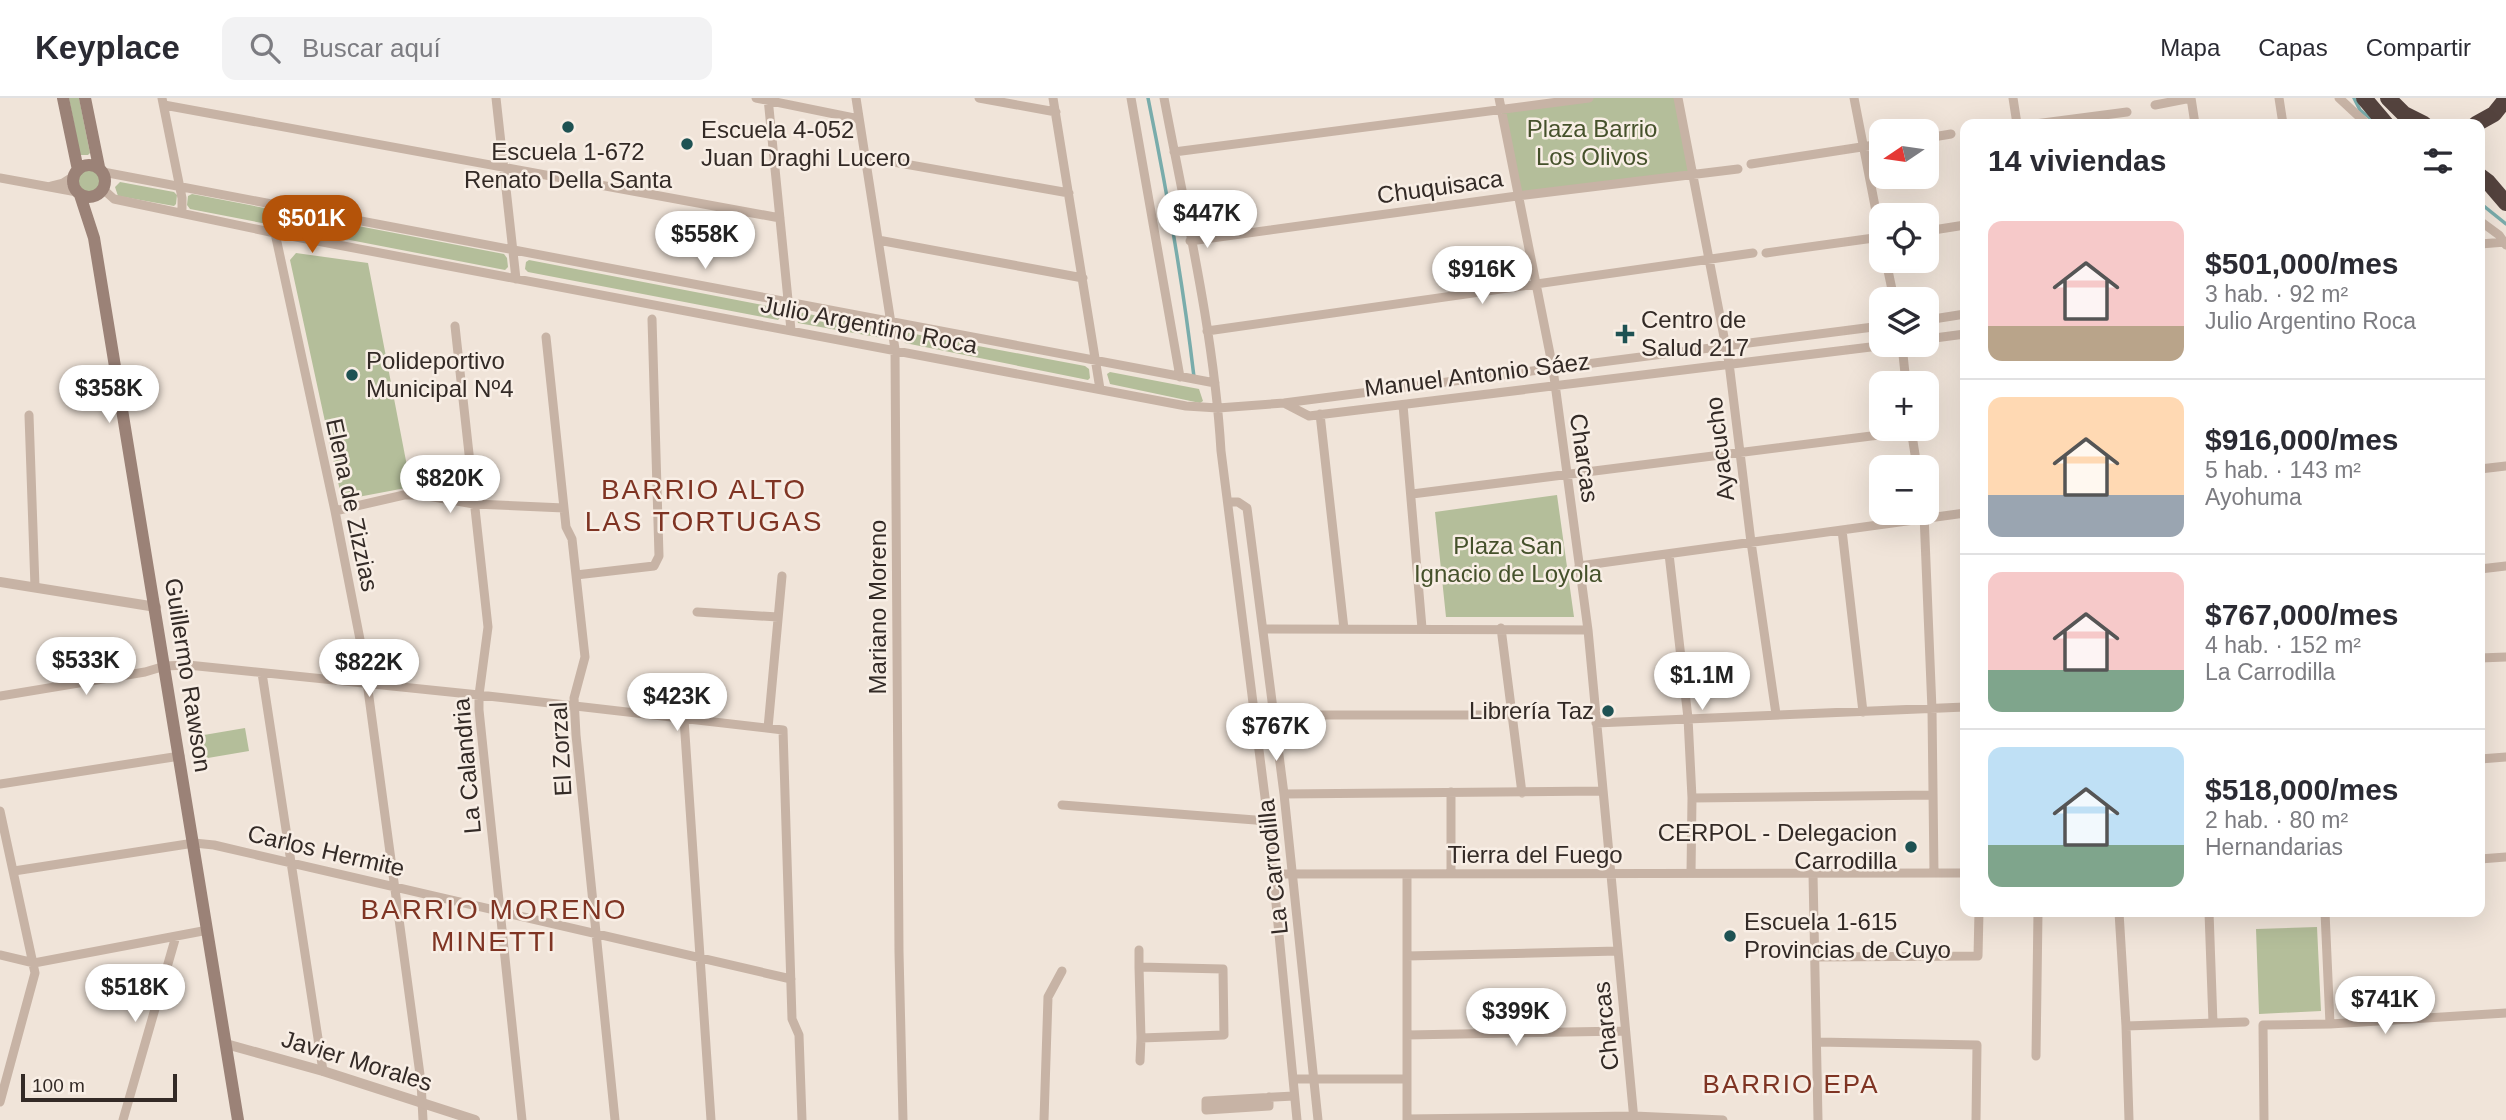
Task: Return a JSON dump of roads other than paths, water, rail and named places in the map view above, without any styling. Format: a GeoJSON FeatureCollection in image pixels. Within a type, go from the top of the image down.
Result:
{"type":"FeatureCollection","features":[{"type":"Feature","properties":{"kind":"highway"},"geometry":{"type":"LineString","coordinates":[[2364,98],[2382,119]]}},
{"type":"Feature","properties":{"kind":"highway"},"geometry":{"type":"LineString","coordinates":[[2388,98],[2404,114],[2414,119]]}},
{"type":"Feature","properties":{"kind":"highway"},"geometry":{"type":"LineString","coordinates":[[2485,119],[2494,114],[2506,99]]}},
{"type":"Feature","properties":{"kind":"highway"},"geometry":{"type":"LineString","coordinates":[[2485,180],[2506,203]]}},
{"type":"Feature","properties":{"kind":"main road"},"geometry":{"type":"LineString","coordinates":[[63,98],[76,173],[73,184],[89,193],[106,180],[101,170],[85,98]]}},
{"type":"Feature","properties":{"kind":"main road"},"geometry":{"type":"LineString","coordinates":[[76,173],[85,165],[101,170]]}},
{"type":"Feature","properties":{"kind":"main road","name":"Guillermo Rawson"},"geometry":{"type":"LineString","coordinates":[[89,193],[238,1120]]}},
{"type":"Feature","properties":{"kind":"street"},"geometry":{"type":"LineString","coordinates":[[496,98],[516,279]]}},
{"type":"Feature","properties":{"kind":"street"},"geometry":{"type":"LineString","coordinates":[[756,98],[859,119]]}},
{"type":"Feature","properties":{"kind":"street","name":"Mariano Moreno"},"geometry":{"type":"LineString","coordinates":[[856,98],[895,349],[899,952],[903,1120]]}},
{"type":"Feature","properties":{"kind":"street"},"geometry":{"type":"LineString","coordinates":[[979,98],[1056,112]]}},
{"type":"Feature","properties":{"kind":"street"},"geometry":{"type":"LineString","coordinates":[[1053,98],[1100,389]]}},
{"type":"Feature","properties":{"kind":"street"},"geometry":{"type":"LineString","coordinates":[[1131,98],[1180,377]]}},
{"type":"Feature","properties":{"kind":"street","name":"La Carrodilla"},"geometry":{"type":"LineString","coordinates":[[1164,98],[1215,383],[1221,452],[1268,821],[1297,1120]]}},
{"type":"Feature","properties":{"kind":"street","name":"Charcas"},"geometry":{"type":"LineString","coordinates":[[1499,98],[1553,369],[1588,630],[1634,1118]]}},
{"type":"Feature","properties":{"kind":"street"},"geometry":{"type":"LineString","coordinates":[[1174,152],[1589,98]]}},
{"type":"Feature","properties":{"kind":"street","name":"Ayacucho"},"geometry":{"type":"LineString","coordinates":[[1678,98],[1729,363],[1776,714]]}},
{"type":"Feature","properties":{"kind":"street"},"geometry":{"type":"LineString","coordinates":[[1854,98],[1875,203]]}},
{"type":"Feature","properties":{"kind":"street"},"geometry":{"type":"LineString","coordinates":[[2013,98],[2016,119]]}},
{"type":"Feature","properties":{"kind":"street"},"geometry":{"type":"LineString","coordinates":[[2155,105],[2191,98],[2194,119]]}},
{"type":"Feature","properties":{"kind":"street"},"geometry":{"type":"LineString","coordinates":[[2279,98],[2282,119]]}},
{"type":"Feature","properties":{"kind":"street"},"geometry":{"type":"LineString","coordinates":[[2339,98],[2362,119]]}},
{"type":"Feature","properties":{"kind":"street"},"geometry":{"type":"LineString","coordinates":[[769,99],[791,330]]}},
{"type":"Feature","properties":{"kind":"street"},"geometry":{"type":"LineString","coordinates":[[182,213],[182,198],[163,101],[780,218]]}},
{"type":"Feature","properties":{"kind":"street"},"geometry":{"type":"LineString","coordinates":[[2077,119],[2127,113]]}},
{"type":"Feature","properties":{"kind":"street"},"geometry":{"type":"LineString","coordinates":[[1939,136],[1951,134]]}},
{"type":"Feature","properties":{"kind":"street"},"geometry":{"type":"LineString","coordinates":[[1751,164],[1869,146]]}},
{"type":"Feature","properties":{"kind":"street"},"geometry":{"type":"LineString","coordinates":[[865,157],[1069,193]]}},
{"type":"Feature","properties":{"kind":"street","name":"Chuquisaca"},"geometry":{"type":"LineString","coordinates":[[1191,241],[1738,169]]}},
{"type":"Feature","properties":{"kind":"street","name":"Julio Argentino Roca"},"geometry":{"type":"LineString","coordinates":[[101,170],[1215,383]]}},
{"type":"Feature","properties":{"kind":"street"},"geometry":{"type":"LineString","coordinates":[[46,187],[63,183],[76,173]]}},
{"type":"Feature","properties":{"kind":"street","name":"Julio Argentino Roca"},"geometry":{"type":"LineString","coordinates":[[0,178],[1186,406],[1218,408]]}},
{"type":"Feature","properties":{"kind":"street"},"geometry":{"type":"LineString","coordinates":[[2485,225],[2506,243]]}},
{"type":"Feature","properties":{"kind":"street"},"geometry":{"type":"LineString","coordinates":[[1939,229],[1960,226]]}},
{"type":"Feature","properties":{"kind":"street","name":"Elena de Zizzias"},"geometry":{"type":"LineString","coordinates":[[275,233],[364,660],[421,1082],[423,1120]]}},
{"type":"Feature","properties":{"kind":"street"},"geometry":{"type":"LineString","coordinates":[[1766,253],[1869,239]]}},
{"type":"Feature","properties":{"kind":"street"},"geometry":{"type":"LineString","coordinates":[[878,240],[1083,278]]}},
{"type":"Feature","properties":{"kind":"street"},"geometry":{"type":"LineString","coordinates":[[2485,244],[2506,243]]}},
{"type":"Feature","properties":{"kind":"street"},"geometry":{"type":"LineString","coordinates":[[1207,331],[1753,253]]}},
{"type":"Feature","properties":{"kind":"street"},"geometry":{"type":"LineString","coordinates":[[1939,318],[1960,315]]}},
{"type":"Feature","properties":{"kind":"street"},"geometry":{"type":"LineString","coordinates":[[576,575],[654,566],[659,556],[652,319]]}},
{"type":"Feature","properties":{"kind":"street","name":"La Calandria"},"geometry":{"type":"LineString","coordinates":[[455,326],[488,627],[478,695],[522,1120]]}},
{"type":"Feature","properties":{"kind":"street","name":"Manuel Antonio Sáez"},"geometry":{"type":"LineString","coordinates":[[1218,408],[1284,403],[1869,328]]}},
{"type":"Feature","properties":{"kind":"street"},"geometry":{"type":"LineString","coordinates":[[1939,337],[1960,335]]}},
{"type":"Feature","properties":{"kind":"street","name":"El Zorzal"},"geometry":{"type":"LineString","coordinates":[[546,337],[566,527],[572,539],[584,657],[574,698],[615,1120]]}},
{"type":"Feature","properties":{"kind":"street","name":"Manuel Antonio Sáez"},"geometry":{"type":"LineString","coordinates":[[1284,403],[1305,415],[1320,414],[1869,347]]}},
{"type":"Feature","properties":{"kind":"street"},"geometry":{"type":"LineString","coordinates":[[1403,405],[1422,628]]}},
{"type":"Feature","properties":{"kind":"street"},"geometry":{"type":"LineString","coordinates":[[1320,414],[1344,629]]}},
{"type":"Feature","properties":{"kind":"street"},"geometry":{"type":"LineString","coordinates":[[29,415],[35,587]]}},
{"type":"Feature","properties":{"kind":"street"},"geometry":{"type":"LineString","coordinates":[[1412,494],[1869,436]]}},
{"type":"Feature","properties":{"kind":"street"},"geometry":{"type":"LineString","coordinates":[[2485,468],[2506,466]]}},
{"type":"Feature","properties":{"kind":"street"},"geometry":{"type":"LineString","coordinates":[[335,511],[404,495],[422,495],[474,504],[564,508]]}},
{"type":"Feature","properties":{"kind":"street","name":"La Carrodilla"},"geometry":{"type":"LineString","coordinates":[[1228,502],[1238,502],[1247,508],[1275,715],[1318,1120]]}},
{"type":"Feature","properties":{"kind":"street"},"geometry":{"type":"LineString","coordinates":[[1939,514],[1960,513]]}},
{"type":"Feature","properties":{"kind":"street"},"geometry":{"type":"LineString","coordinates":[[1579,566],[1869,525]]}},
{"type":"Feature","properties":{"kind":"street"},"geometry":{"type":"LineString","coordinates":[[1924,525],[1932,710],[1934,873]]}},
{"type":"Feature","properties":{"kind":"street"},"geometry":{"type":"LineString","coordinates":[[1842,530],[1863,712]]}},
{"type":"Feature","properties":{"kind":"street"},"geometry":{"type":"LineString","coordinates":[[1669,554],[1688,718],[1692,798],[1690,873]]}},
{"type":"Feature","properties":{"kind":"street"},"geometry":{"type":"LineString","coordinates":[[2485,568],[2506,566]]}},
{"type":"Feature","properties":{"kind":"street"},"geometry":{"type":"LineString","coordinates":[[768,729],[782,576]]}},
{"type":"Feature","properties":{"kind":"street"},"geometry":{"type":"LineString","coordinates":[[0,582],[156,607]]}},
{"type":"Feature","properties":{"kind":"street"},"geometry":{"type":"LineString","coordinates":[[697,612],[778,617]]}},
{"type":"Feature","properties":{"kind":"street"},"geometry":{"type":"LineString","coordinates":[[1501,628],[1522,793]]}},
{"type":"Feature","properties":{"kind":"street"},"geometry":{"type":"LineString","coordinates":[[1264,629],[1588,630]]}},
{"type":"Feature","properties":{"kind":"street"},"geometry":{"type":"LineString","coordinates":[[2485,659],[2506,657]]}},
{"type":"Feature","properties":{"kind":"street"},"geometry":{"type":"LineString","coordinates":[[0,696],[145,672],[165,666],[188,665],[783,730],[792,1019],[799,1035],[802,1120]]}},
{"type":"Feature","properties":{"kind":"street"},"geometry":{"type":"LineString","coordinates":[[262,673],[323,1071]]}},
{"type":"Feature","properties":{"kind":"street"},"geometry":{"type":"LineString","coordinates":[[1597,723],[1960,707]]}},
{"type":"Feature","properties":{"kind":"street"},"geometry":{"type":"LineString","coordinates":[[1275,715],[1512,715]]}},
{"type":"Feature","properties":{"kind":"street"},"geometry":{"type":"LineString","coordinates":[[684,719],[712,1120]]}},
{"type":"Feature","properties":{"kind":"street"},"geometry":{"type":"LineString","coordinates":[[0,784],[180,756]]}},
{"type":"Feature","properties":{"kind":"street"},"geometry":{"type":"LineString","coordinates":[[2485,759],[2506,757]]}},
{"type":"Feature","properties":{"kind":"street"},"geometry":{"type":"LineString","coordinates":[[1284,794],[1603,791]]}},
{"type":"Feature","properties":{"kind":"street"},"geometry":{"type":"LineString","coordinates":[[1451,792],[1451,874]]}},
{"type":"Feature","properties":{"kind":"street"},"geometry":{"type":"LineString","coordinates":[[1692,798],[1932,795]]}},
{"type":"Feature","properties":{"kind":"street"},"geometry":{"type":"LineString","coordinates":[[1062,805],[1268,821]]}},
{"type":"Feature","properties":{"kind":"street"},"geometry":{"type":"LineString","coordinates":[[0,811],[34,963],[33,982],[0,1102]]}},
{"type":"Feature","properties":{"kind":"street","name":"Carlos Hermite"},"geometry":{"type":"LineString","coordinates":[[13,872],[194,843],[214,845],[791,979]]}},
{"type":"Feature","properties":{"kind":"street"},"geometry":{"type":"LineString","coordinates":[[2485,859],[2506,857]]}},
{"type":"Feature","properties":{"kind":"street","name":"Tierra del Fuego"},"geometry":{"type":"LineString","coordinates":[[1273,874],[1960,873]]}},
{"type":"Feature","properties":{"kind":"street"},"geometry":{"type":"LineString","coordinates":[[1407,874],[1407,1119],[1723,1120]]}},
{"type":"Feature","properties":{"kind":"street"},"geometry":{"type":"LineString","coordinates":[[1813,874],[1818,1120]]}},
{"type":"Feature","properties":{"kind":"street"},"geometry":{"type":"LineString","coordinates":[[1815,957],[1979,956],[1979,917]]}},
{"type":"Feature","properties":{"kind":"street"},"geometry":{"type":"LineString","coordinates":[[2035,1056],[2038,917]]}},
{"type":"Feature","properties":{"kind":"street"},"geometry":{"type":"LineString","coordinates":[[2119,917],[2129,1120]]}},
{"type":"Feature","properties":{"kind":"street"},"geometry":{"type":"LineString","coordinates":[[2209,917],[2213,1023]]}},
{"type":"Feature","properties":{"kind":"street"},"geometry":{"type":"LineString","coordinates":[[2325,917],[2330,1024]]}},
{"type":"Feature","properties":{"kind":"street"},"geometry":{"type":"LineString","coordinates":[[0,955],[34,963],[208,930]]}},
{"type":"Feature","properties":{"kind":"street"},"geometry":{"type":"LineString","coordinates":[[122,1120],[176,936]]}},
{"type":"Feature","properties":{"kind":"street"},"geometry":{"type":"LineString","coordinates":[[1139,950],[1140,1061]]}},
{"type":"Feature","properties":{"kind":"street"},"geometry":{"type":"LineString","coordinates":[[1407,956],[1618,951]]}},
{"type":"Feature","properties":{"kind":"street"},"geometry":{"type":"LineString","coordinates":[[1139,967],[1223,969],[1224,1035],[1141,1038]]}},
{"type":"Feature","properties":{"kind":"street"},"geometry":{"type":"LineString","coordinates":[[1044,1120],[1048,997],[1062,971]]}},
{"type":"Feature","properties":{"kind":"street"},"geometry":{"type":"LineString","coordinates":[[2264,1120],[2263,1025],[2330,1024],[2506,1013]]}},
{"type":"Feature","properties":{"kind":"street"},"geometry":{"type":"LineString","coordinates":[[2126,1026],[2245,1022]]}},
{"type":"Feature","properties":{"kind":"street"},"geometry":{"type":"LineString","coordinates":[[1407,1035],[1625,1031]]}},
{"type":"Feature","properties":{"kind":"street"},"geometry":{"type":"LineString","coordinates":[[1816,1042],[1977,1045],[1976,1120]]}},
{"type":"Feature","properties":{"kind":"street","name":"Javier Morales"},"geometry":{"type":"LineString","coordinates":[[226,1044],[323,1071],[475,1120]]}},
{"type":"Feature","properties":{"kind":"street"},"geometry":{"type":"LineString","coordinates":[[1293,1079],[1407,1079]]}},
{"type":"Feature","properties":{"kind":"street"},"geometry":{"type":"LineString","coordinates":[[1269,1097],[1269,1106],[1206,1110],[1206,1101],[1269,1097],[1294,1096]]}},
{"type":"Feature","properties":{"kind":"waterway"},"geometry":{"type":"LineString","coordinates":[[1148,98],[1174,237],[1194,377]]}},
{"type":"Feature","properties":{"kind":"waterway"},"geometry":{"type":"LineString","coordinates":[[2354,98],[2360,110],[2371,119]]}},
{"type":"Feature","properties":{"kind":"waterway"},"geometry":{"type":"LineString","coordinates":[[2485,207],[2506,224]]}},
{"type":"Feature","properties":{"kind":"place","name":"Escuela 1-672 Renato Della Santa"},"geometry":{"type":"Point","coordinates":[568,127]}},
{"type":"Feature","properties":{"kind":"place","name":"Escuela 4-052 Juan Draghi Lucero"},"geometry":{"type":"Point","coordinates":[687,144]}},
{"type":"Feature","properties":{"kind":"place","name":"Centro de Salud 217"},"geometry":{"type":"Point","coordinates":[1625,334]}},
{"type":"Feature","properties":{"kind":"place","name":"Polideportivo Municipal Nº4"},"geometry":{"type":"Point","coordinates":[352,375]}},
{"type":"Feature","properties":{"kind":"place","name":"Librería Taz"},"geometry":{"type":"Point","coordinates":[1608,711]}},
{"type":"Feature","properties":{"kind":"place","name":"CERPOL - Delegacion Carrodilla"},"geometry":{"type":"Point","coordinates":[1911,847]}},
{"type":"Feature","properties":{"kind":"place","name":"Escuela 1-615 Provincias de Cuyo"},"geometry":{"type":"Point","coordinates":[1730,936]}},
{"type":"Feature","properties":{"kind":"district","name":"BARRIO ALTO LAS TORTUGAS"},"geometry":{"type":"Point","coordinates":[704,505]}},
{"type":"Feature","properties":{"kind":"district","name":"BARRIO MORENO MINETTI"},"geometry":{"type":"Point","coordinates":[494,925]}},
{"type":"Feature","properties":{"kind":"district","name":"BARRIO EPA"},"geometry":{"type":"Point","coordinates":[1791,1084]}},
{"type":"Feature","properties":{"kind":"park label","name":"Plaza Barrio Los Olivos"},"geometry":{"type":"Point","coordinates":[1592,143]}},
{"type":"Feature","properties":{"kind":"park label","name":"Plaza San Ignacio de Loyola"},"geometry":{"type":"Point","coordinates":[1508,560]}}]}
